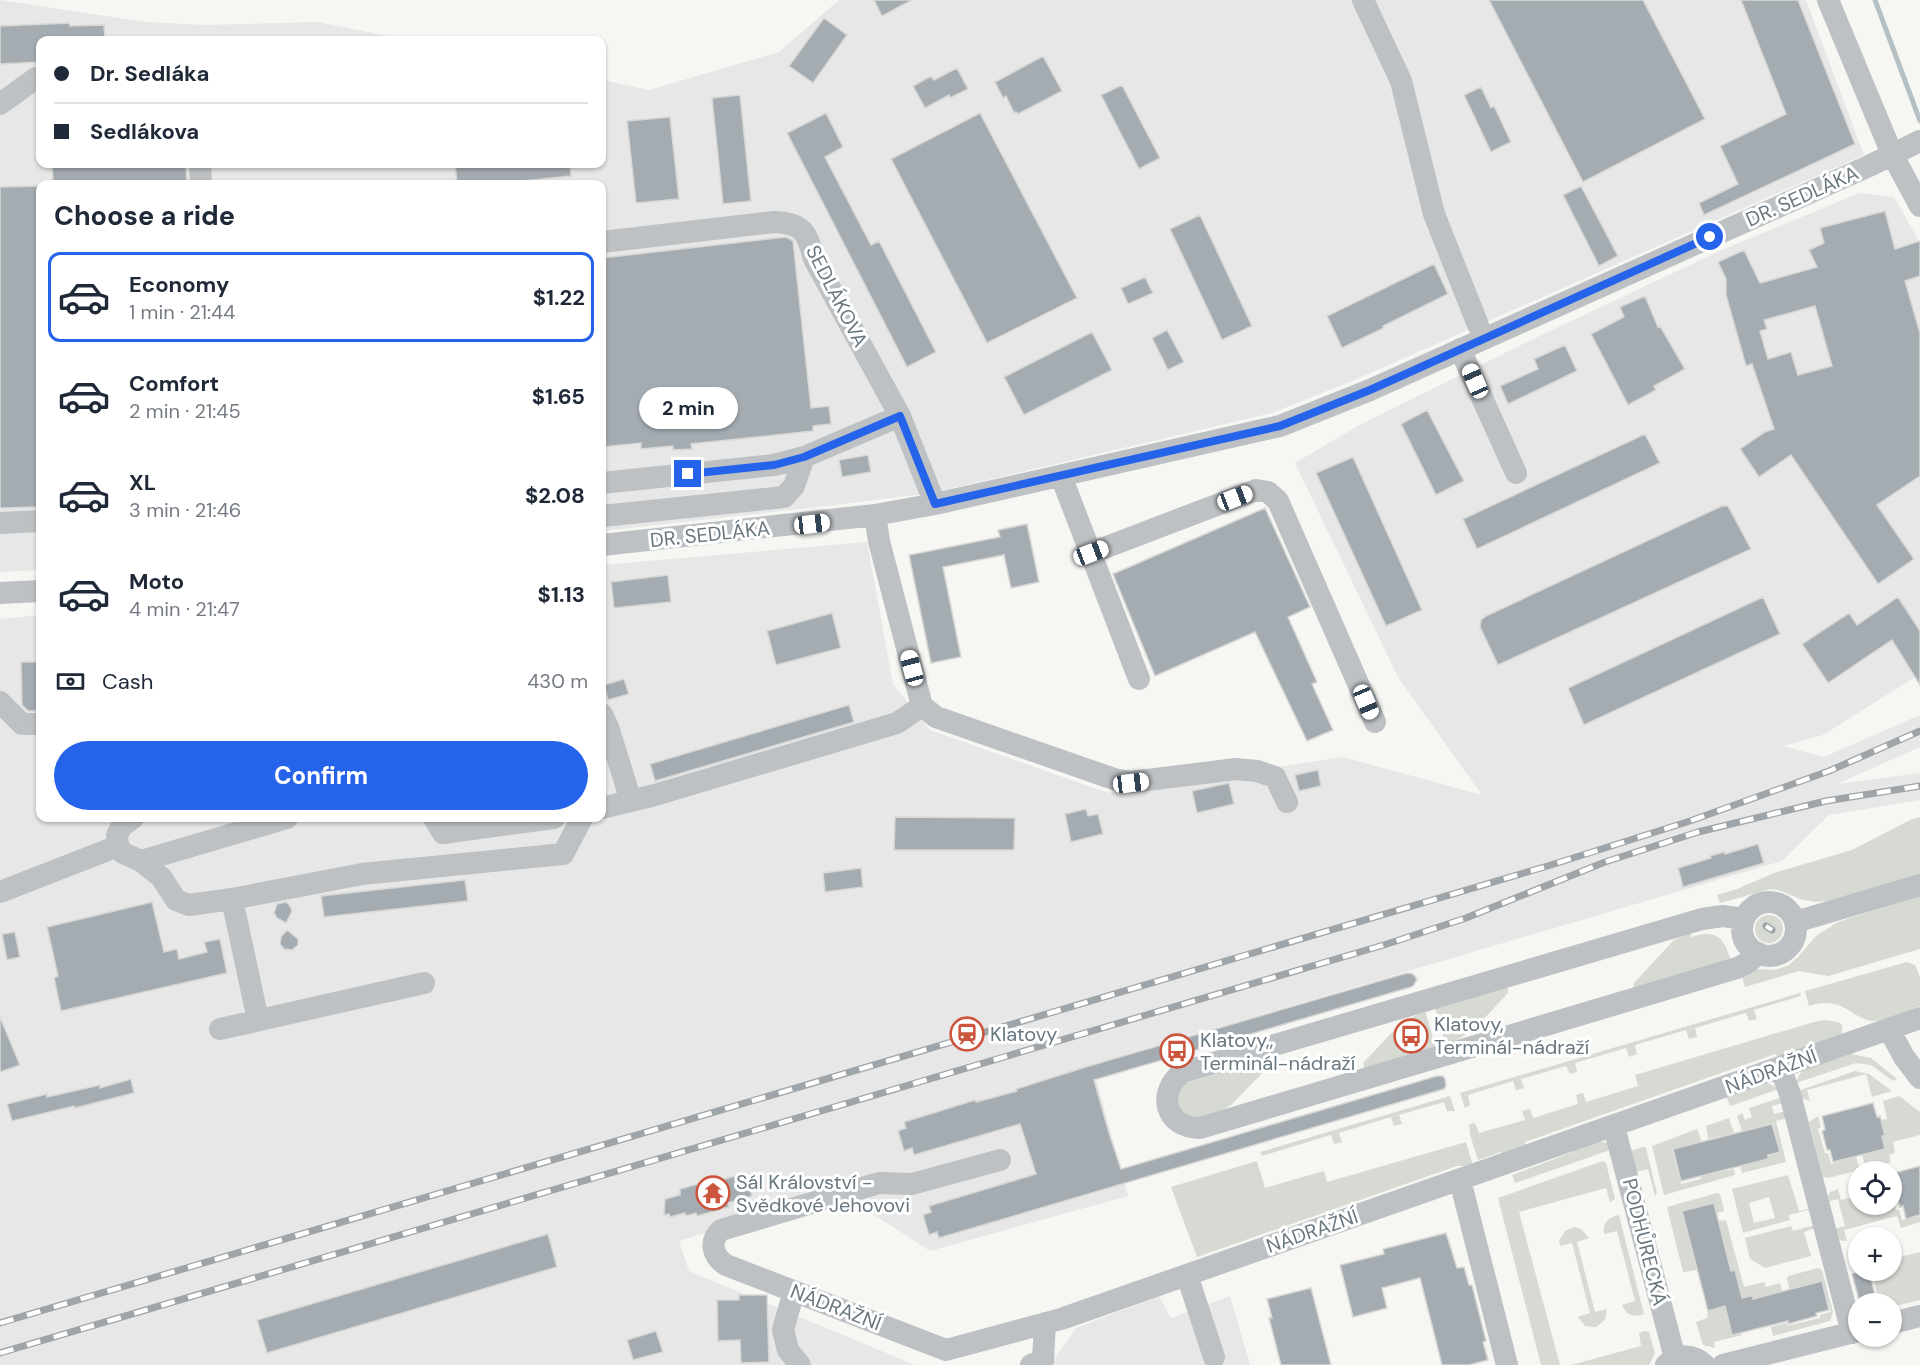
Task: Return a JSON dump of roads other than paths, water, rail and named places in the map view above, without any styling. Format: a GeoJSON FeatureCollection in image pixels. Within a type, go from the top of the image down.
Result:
{"type":"FeatureCollection","features":[{"type":"Feature","properties":{"kind":"street"},"geometry":{"type":"LineString","coordinates":[[1363,0],[1401,81],[1434,214],[1478,325]]}},
{"type":"Feature","properties":{"kind":"street"},"geometry":{"type":"LineString","coordinates":[[1828,0],[1906,147],[1920,206]]}},
{"type":"Feature","properties":{"kind":"street"},"geometry":{"type":"LineString","coordinates":[[0,104],[36,78]]}},
{"type":"Feature","properties":{"kind":"street","name":"DR. SEDLÁKA"},"geometry":{"type":"LineString","coordinates":[[606,545],[875,515],[935,504],[1280,426],[1370,390],[1869,166],[1906,147]]}},
{"type":"Feature","properties":{"kind":"street","name":"SEDLÁKOVA"},"geometry":{"type":"LineString","coordinates":[[606,242],[774,222],[787,222],[798,226],[808,236],[814,259],[900,416],[935,504]]}},
{"type":"Feature","properties":{"kind":"street"},"geometry":{"type":"LineString","coordinates":[[1460,349],[1516,472]]}},
{"type":"Feature","properties":{"kind":"street"},"geometry":{"type":"LineString","coordinates":[[606,483],[774,465],[804,457],[900,416]]}},
{"type":"Feature","properties":{"kind":"street"},"geometry":{"type":"LineString","coordinates":[[606,516],[784,497],[794,486],[804,457]]}},
{"type":"Feature","properties":{"kind":"street"},"geometry":{"type":"LineString","coordinates":[[1061,476],[1139,679]]}},
{"type":"Feature","properties":{"kind":"street"},"geometry":{"type":"LineString","coordinates":[[1091,553],[1256,490],[1268,492],[1278,501],[1375,722]]}},
{"type":"Feature","properties":{"kind":"street"},"geometry":{"type":"LineString","coordinates":[[875,515],[879,541],[922,706],[936,717],[1131,783],[1236,769],[1257,771],[1275,777],[1287,802]]}},
{"type":"Feature","properties":{"kind":"street"},"geometry":{"type":"LineString","coordinates":[[0,523],[36,520]]}},
{"type":"Feature","properties":{"kind":"street"},"geometry":{"type":"LineString","coordinates":[[0,593],[36,591]]}},
{"type":"Feature","properties":{"kind":"street"},"geometry":{"type":"LineString","coordinates":[[0,702],[22,724],[36,724]]}},
{"type":"Feature","properties":{"kind":"street"},"geometry":{"type":"LineString","coordinates":[[606,807],[897,723],[922,706]]}},
{"type":"Feature","properties":{"kind":"street"},"geometry":{"type":"LineString","coordinates":[[606,730],[631,801]]}},
{"type":"Feature","properties":{"kind":"street"},"geometry":{"type":"LineString","coordinates":[[128,822],[117,835],[118,846],[123,853],[141,861],[164,881],[176,900],[181,903],[197,904],[362,874],[563,854],[580,822]]}},
{"type":"Feature","properties":{"kind":"street"},"geometry":{"type":"LineString","coordinates":[[141,861],[273,822]]}},
{"type":"Feature","properties":{"kind":"street"},"geometry":{"type":"LineString","coordinates":[[436,822],[443,833],[524,822]]}},
{"type":"Feature","properties":{"kind":"street"},"geometry":{"type":"LineString","coordinates":[[0,892],[118,846]]}},
{"type":"Feature","properties":{"kind":"street"},"geometry":{"type":"LineString","coordinates":[[1795,922],[1920,885]]}},
{"type":"Feature","properties":{"kind":"street"},"geometry":{"type":"LineString","coordinates":[[232,899],[258,1020]]}},
{"type":"Feature","properties":{"kind":"street"},"geometry":{"type":"LineString","coordinates":[[1772,902],[1787,908],[1795,922],[1794,938],[1786,949],[1774,955],[1758,953],[1749,947],[1744,938],[1742,927],[1744,919],[1756,905],[1772,902]]}},
{"type":"Feature","properties":{"kind":"street"},"geometry":{"type":"LineString","coordinates":[[1744,919],[1723,916],[1702,919],[1183,1072],[1170,1084],[1167,1099],[1173,1117],[1186,1126],[1200,1128],[1737,968],[1749,962],[1758,953]]}},
{"type":"Feature","properties":{"kind":"street"},"geometry":{"type":"LineString","coordinates":[[220,1029],[424,983]]}},
{"type":"Feature","properties":{"kind":"street","name":"NÁDRAŽNÍ"},"geometry":{"type":"LineString","coordinates":[[1000,1160],[912,1184],[879,1184],[721,1230],[714,1238],[713,1248],[719,1261],[726,1265],[946,1350],[1045,1323],[1187,1275],[1920,1018]]}},
{"type":"Feature","properties":{"kind":"street"},"geometry":{"type":"LineString","coordinates":[[1889,1029],[1904,1057],[1920,1078]]}},
{"type":"Feature","properties":{"kind":"street"},"geometry":{"type":"LineString","coordinates":[[1780,1067],[1790,1094],[1848,1306]]}},
{"type":"Feature","properties":{"kind":"street","name":"PODHŮRECKÁ"},"geometry":{"type":"LineString","coordinates":[[1614,1127],[1671,1362]]}},
{"type":"Feature","properties":{"kind":"street"},"geometry":{"type":"LineString","coordinates":[[1460,1180],[1507,1365]]}},
{"type":"Feature","properties":{"kind":"street"},"geometry":{"type":"LineString","coordinates":[[1187,1275],[1214,1357]]}},
{"type":"Feature","properties":{"kind":"street"},"geometry":{"type":"LineString","coordinates":[[794,1291],[783,1330],[788,1350],[800,1365]]}},
{"type":"Feature","properties":{"kind":"street"},"geometry":{"type":"LineString","coordinates":[[1902,1320],[1920,1316]]}},
{"type":"Feature","properties":{"kind":"street"},"geometry":{"type":"LineString","coordinates":[[1031,1365],[1043,1360],[1045,1323]]}},
{"type":"Feature","properties":{"kind":"street"},"geometry":{"type":"LineString","coordinates":[[1723,1365],[1848,1334]]}},
{"type":"Feature","properties":{"kind":"street"},"geometry":{"type":"LineString","coordinates":[[1671,1362],[1694,1357],[1705,1365]]}},
{"type":"Feature","properties":{"kind":"waterway"},"geometry":{"type":"LineString","coordinates":[[1875,0],[1920,121]]}},
{"type":"Feature","properties":{"kind":"railway"},"geometry":{"type":"LineString","coordinates":[[0,1323],[1551,865],[1690,821],[1829,771],[1920,731]]}},
{"type":"Feature","properties":{"kind":"railway"},"geometry":{"type":"LineString","coordinates":[[0,1353],[1387,944],[1466,918],[1605,862],[1698,832],[1826,801],[1920,786]]}},
{"type":"Feature","properties":{"kind":"railway"},"geometry":{"type":"LineString","coordinates":[[1766,926],[1772,930]]}},
{"type":"Feature","properties":{"kind":"place","name":"Klatovy"},"geometry":{"type":"Point","coordinates":[967,1034]}},
{"type":"Feature","properties":{"kind":"place","name":"Klatovy, Terminál-nádraží"},"geometry":{"type":"Point","coordinates":[1411,1036]}},
{"type":"Feature","properties":{"kind":"place","name":"Klatovy,, Terminál-nádraží"},"geometry":{"type":"Point","coordinates":[1177,1051]}},
{"type":"Feature","properties":{"kind":"place","name":"Sál Království - Svědkové Jehovovi"},"geometry":{"type":"Point","coordinates":[713,1193]}}]}
